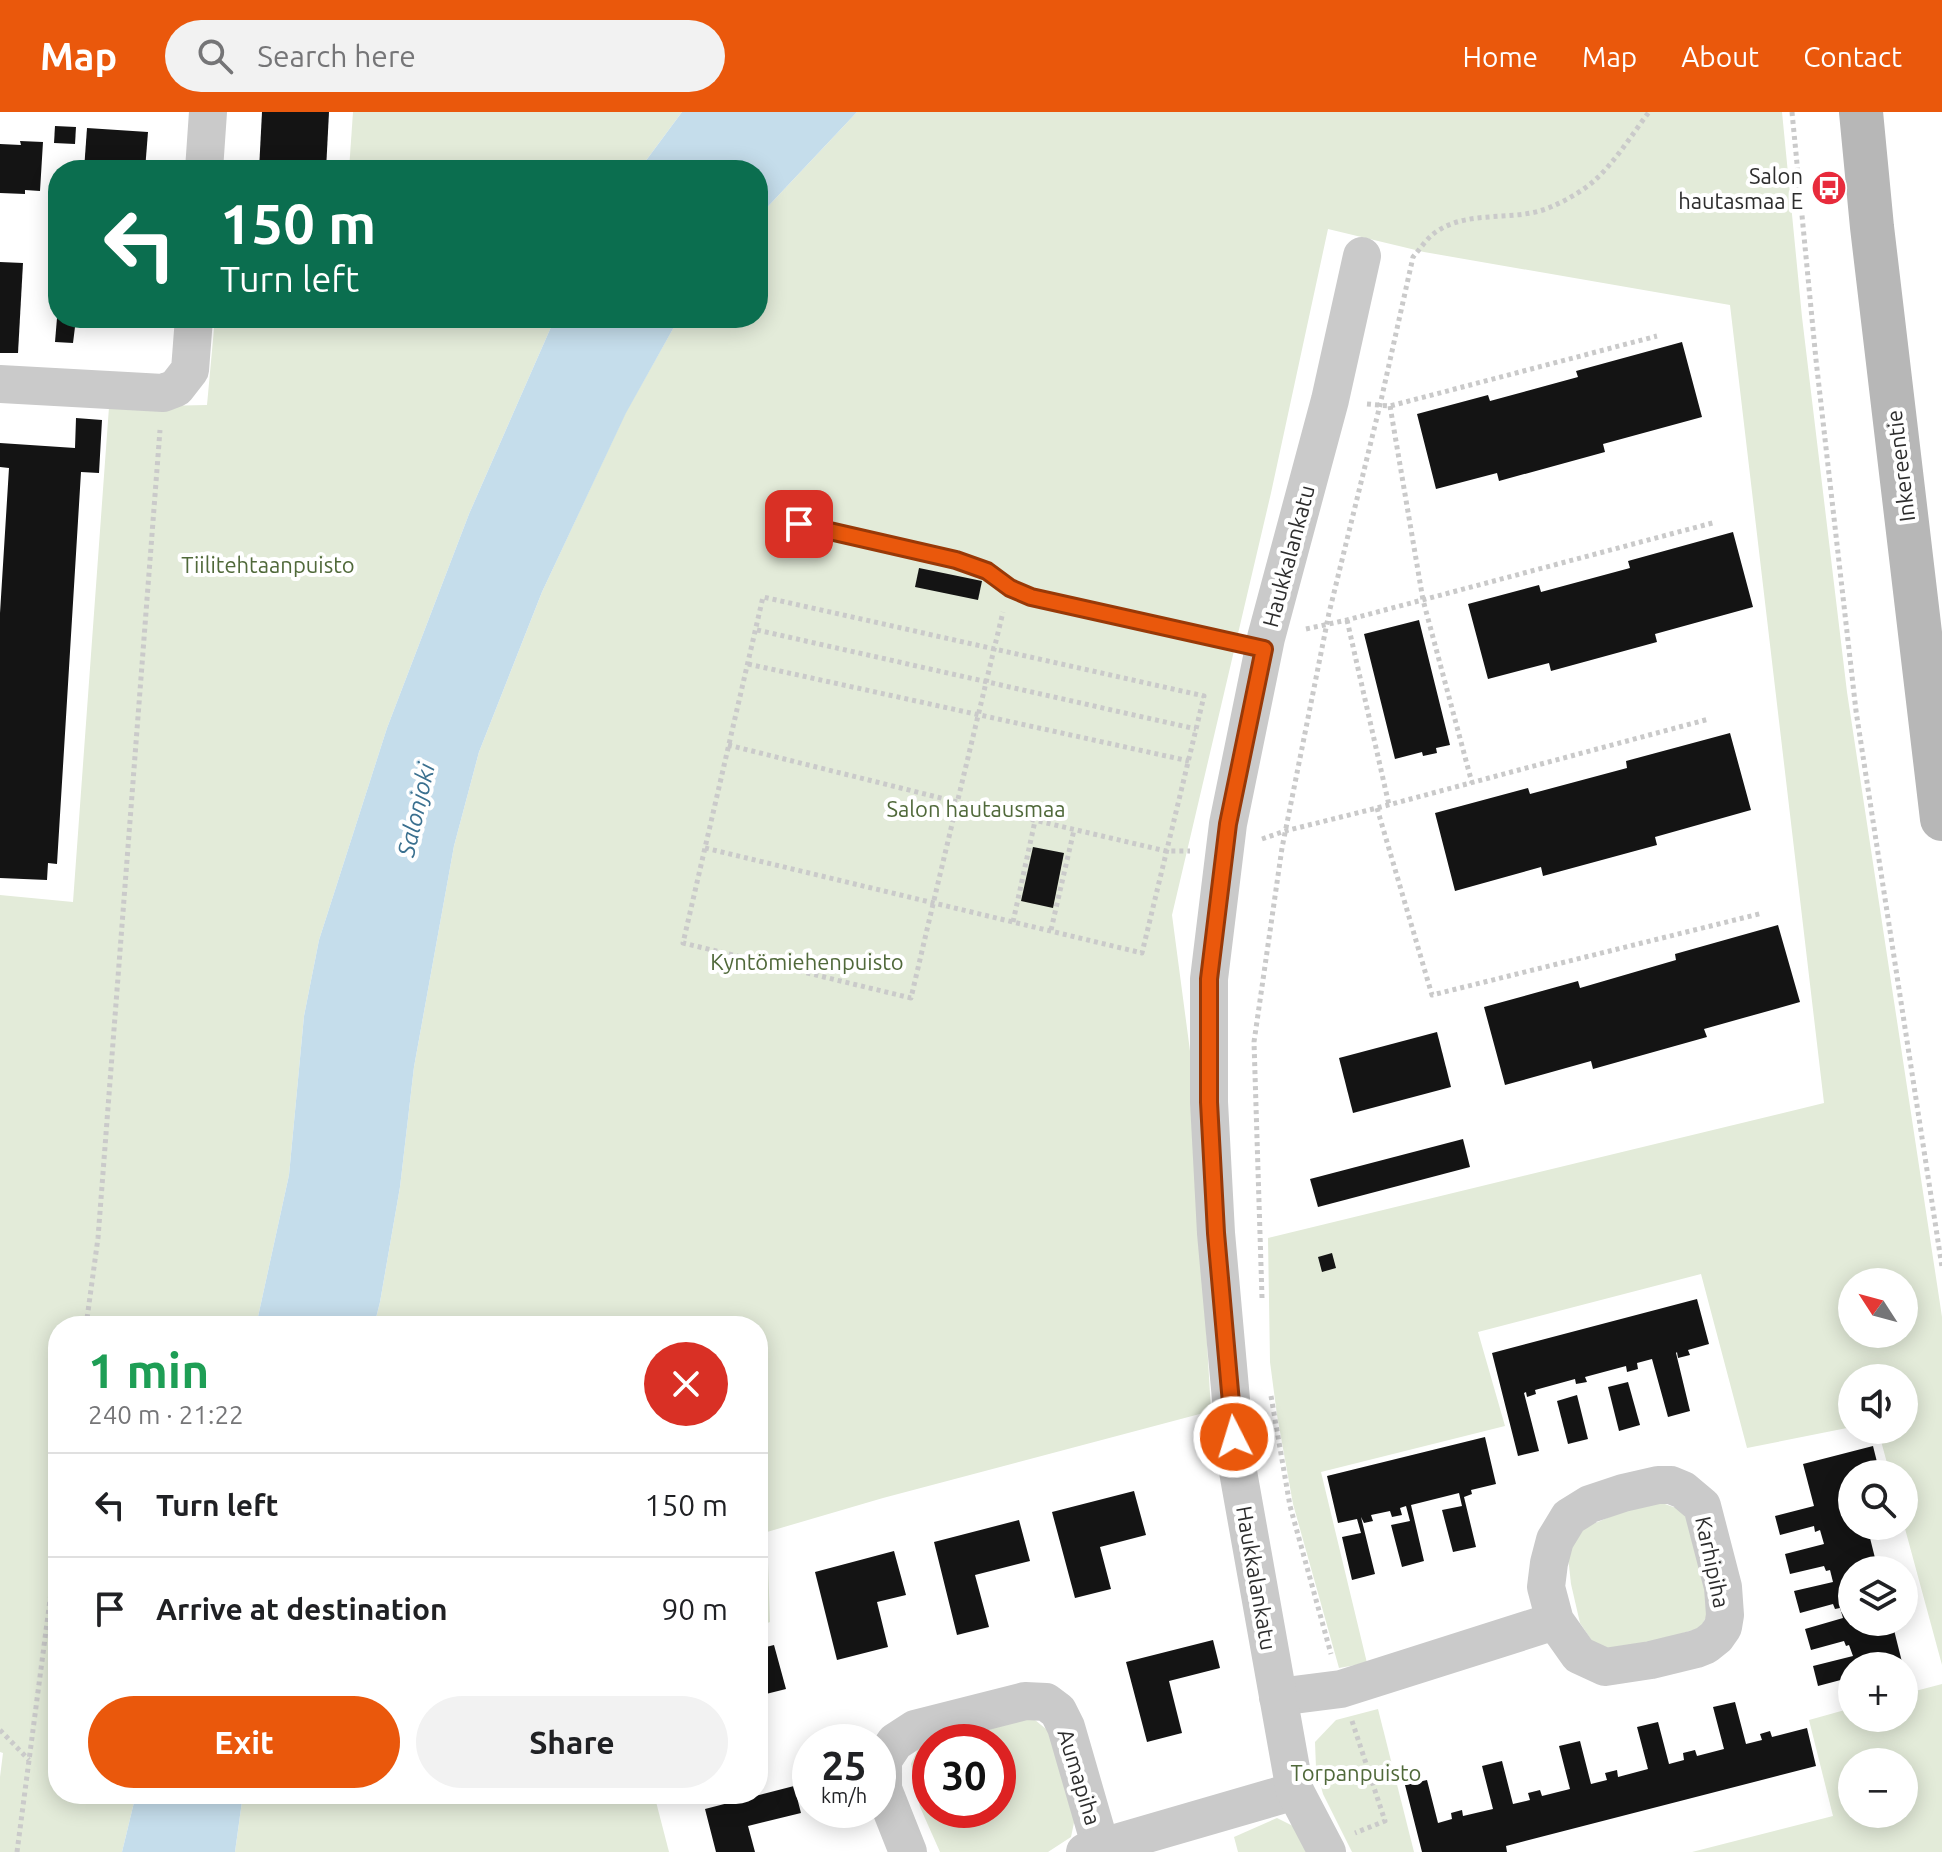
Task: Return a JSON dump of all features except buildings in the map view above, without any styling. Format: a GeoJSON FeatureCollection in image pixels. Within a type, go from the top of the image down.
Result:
{"type":"FeatureCollection","features":[{"type":"Feature","properties":{"kind":"street"},"geometry":{"type":"LineString","coordinates":[[205,160],[208,112]]}},
{"type":"Feature","properties":{"kind":"street","name":"Inkereentie"},"geometry":{"type":"LineString","coordinates":[[1861,112],[1942,819]]}},
{"type":"Feature","properties":{"kind":"street","name":"Haukkalankatu"},"geometry":{"type":"LineString","coordinates":[[1325,1849],[1295,1791],[1237,1466],[1216,1233],[1209,1102],[1209,979],[1228,824],[1265,644],[1330,400],[1362,256]]}},
{"type":"Feature","properties":{"kind":"street"},"geometry":{"type":"LineString","coordinates":[[0,384],[163,393],[176,388],[190,370],[193,328]]}},
{"type":"Feature","properties":{"kind":"street","name":"Karhipiha"},"geometry":{"type":"LineString","coordinates":[[1658,1485],[1671,1485],[1683,1490],[1702,1506],[1723,1587],[1725,1615],[1723,1627],[1716,1637],[1696,1649],[1605,1667],[1579,1655],[1555,1621],[1546,1587],[1549,1563],[1555,1540],[1569,1517],[1590,1504],[1658,1485]]}},
{"type":"Feature","properties":{"kind":"street"},"geometry":{"type":"LineString","coordinates":[[1278,1697],[1341,1689],[1555,1621]]}},
{"type":"Feature","properties":{"kind":"street","name":"Aumapiha"},"geometry":{"type":"LineString","coordinates":[[908,1852],[883,1789],[883,1760],[895,1742],[915,1729],[1025,1701],[1046,1702],[1058,1711],[1066,1727],[1093,1850],[1295,1791]]}},
{"type":"Feature","properties":{"kind":"lane"},"geometry":{"type":"LineString","coordinates":[[799,524],[956,560],[987,571],[1010,588],[1031,597],[1265,644]]}},
{"type":"Feature","properties":{"kind":"path"},"geometry":{"type":"LineString","coordinates":[[1263,1312],[1254,1042],[1285,831],[1327,624],[1413,257],[1438,231],[1460,221],[1527,214],[1561,202],[1595,180],[1649,112]]}},
{"type":"Feature","properties":{"kind":"path"},"geometry":{"type":"LineString","coordinates":[[1792,112],[1816,360],[1856,711],[1942,1267]]}},
{"type":"Feature","properties":{"kind":"path"},"geometry":{"type":"LineString","coordinates":[[1330,400],[1390,406],[1657,336]]}},
{"type":"Feature","properties":{"kind":"path"},"geometry":{"type":"LineString","coordinates":[[87,1316],[98,1238],[163,393]]}},
{"type":"Feature","properties":{"kind":"path"},"geometry":{"type":"LineString","coordinates":[[1390,406],[1423,600],[1472,783]]}},
{"type":"Feature","properties":{"kind":"path"},"geometry":{"type":"LineString","coordinates":[[1265,644],[1327,624],[1716,522]]}},
{"type":"Feature","properties":{"kind":"path"},"geometry":{"type":"LineString","coordinates":[[705,848],[933,902],[1013,922],[1051,930],[1142,953],[1204,696],[995,648],[763,597],[683,943],[911,998],[933,902],[957,802],[978,716],[987,681],[995,648],[1010,588]]}},
{"type":"Feature","properties":{"kind":"path"},"geometry":{"type":"LineString","coordinates":[[1347,620],[1389,805]]}},
{"type":"Feature","properties":{"kind":"path"},"geometry":{"type":"LineString","coordinates":[[757,630],[1196,729]]}},
{"type":"Feature","properties":{"kind":"path"},"geometry":{"type":"LineString","coordinates":[[748,664],[1189,761]]}},
{"type":"Feature","properties":{"kind":"path"},"geometry":{"type":"LineString","coordinates":[[1225,852],[1285,831],[1709,719]]}},
{"type":"Feature","properties":{"kind":"path"},"geometry":{"type":"LineString","coordinates":[[728,745],[1166,851]]}},
{"type":"Feature","properties":{"kind":"path"},"geometry":{"type":"LineString","coordinates":[[1377,808],[1432,995],[1763,913]]}},
{"type":"Feature","properties":{"kind":"path"},"geometry":{"type":"LineString","coordinates":[[1013,922],[1035,821]]}},
{"type":"Feature","properties":{"kind":"path"},"geometry":{"type":"LineString","coordinates":[[1051,930],[1074,830]]}},
{"type":"Feature","properties":{"kind":"path"},"geometry":{"type":"LineString","coordinates":[[1269,1389],[1290,1506],[1341,1689],[1385,1821],[1325,1849]]}},
{"type":"Feature","properties":{"kind":"path"},"geometry":{"type":"LineString","coordinates":[[17,1852],[48,1615]]}},
{"type":"Feature","properties":{"kind":"path"},"geometry":{"type":"LineString","coordinates":[[0,1730],[29,1760]]}},
{"type":"Feature","properties":{"kind":"green space"},"geometry":{"type":"Polygon","coordinates":[[[353,112],[682,112],[646,160],[350,160],[353,112]]]}},
{"type":"Feature","properties":{"kind":"green space","name":"Kyntömiehenpuisto"},"geometry":{"type":"Polygon","coordinates":[[[857,112],[1782,112],[1802,317],[1847,692],[1942,1317],[1942,1665],[1918,1577],[1918,1556],[1912,1556],[1908,1540],[1918,1540],[1918,1460],[1886,1460],[1882,1444],[1918,1444],[1918,1364],[1838,1364],[1838,1430],[1747,1448],[1701,1274],[1478,1332],[1505,1426],[1321,1472],[1367,1663],[1339,1668],[1293,1504],[1277,1415],[1270,1362],[1268,1238],[1824,1103],[1730,305],[1424,252],[1328,229],[1271,493],[1172,915],[1190,1051],[1211,1411],[768,1532],[768,1316],[376,1316],[400,1187],[414,1067],[454,846],[479,752],[542,592],[626,412],[673,328],[768,328],[768,206],[857,112]]]}},
{"type":"Feature","properties":{"kind":"green space","name":"Tiilitehtaanpuisto"},"geometry":{"type":"Polygon","coordinates":[[[214,328],[551,328],[469,514],[387,728],[319,940],[304,1016],[289,1175],[258,1316],[48,1316],[48,1804],[134,1804],[122,1852],[0,1852],[3,1753],[0,1752],[0,895],[73,902],[109,407],[207,405],[214,328]]]}},
{"type":"Feature","properties":{"kind":"green space"},"geometry":{"type":"Polygon","coordinates":[[[1662,1503],[1682,1510],[1697,1530],[1711,1609],[1700,1628],[1612,1654],[1596,1647],[1580,1623],[1568,1557],[1575,1539],[1584,1528],[1623,1511],[1662,1503]]]}},
{"type":"Feature","properties":{"kind":"green space","name":"Kyntömiehenpuisto"},"geometry":{"type":"Polygon","coordinates":[[[768,1562],[770,1622],[768,1623],[768,1562]]]}},
{"type":"Feature","properties":{"kind":"green space"},"geometry":{"type":"Polygon","coordinates":[[[1942,1684],[1942,1852],[1692,1852],[1833,1816],[1809,1720],[1838,1712],[1838,1732],[1918,1732],[1918,1690],[1942,1684]]]}},
{"type":"Feature","properties":{"kind":"green space","name":"Torpanpuisto"},"geometry":{"type":"Polygon","coordinates":[[[1378,1709],[1414,1852],[1352,1852],[1323,1794],[1316,1768],[1315,1742],[1336,1720],[1378,1709]]]}},
{"type":"Feature","properties":{"kind":"green space"},"geometry":{"type":"Polygon","coordinates":[[[1013,1718],[1035,1720],[1051,1733],[1075,1818],[1071,1837],[1048,1852],[940,1852],[929,1828],[1016,1828],[1016,1724],[993,1724],[1013,1718]]]}},
{"type":"Feature","properties":{"kind":"green space"},"geometry":{"type":"Polygon","coordinates":[[[242,1804],[657,1804],[669,1852],[235,1852],[242,1804]]]}},
{"type":"Feature","properties":{"kind":"green space"},"geometry":{"type":"Polygon","coordinates":[[[1277,1818],[1297,1828],[1309,1852],[1238,1852],[1234,1837],[1277,1818]]]}},
{"type":"Feature","properties":{"kind":"water"},"geometry":{"type":"Polygon","coordinates":[[[682,112],[857,112],[768,206],[768,160],[646,160],[682,112]]]}},
{"type":"Feature","properties":{"kind":"water","name":"Salonjoki"},"geometry":{"type":"Polygon","coordinates":[[[551,328],[673,328],[626,413],[542,592],[479,752],[454,846],[414,1067],[400,1187],[376,1316],[258,1316],[289,1175],[304,1016],[319,940],[387,728],[469,514],[551,328]]]}},
{"type":"Feature","properties":{"kind":"water"},"geometry":{"type":"Polygon","coordinates":[[[134,1804],[242,1804],[235,1852],[122,1852],[134,1804]]]}},
{"type":"Feature","properties":{"kind":"place","name":"Salon hautasmaa E"},"geometry":{"type":"Point","coordinates":[1829,188]}},
{"type":"Feature","properties":{"kind":"route"},"geometry":{"type":"LineString","coordinates":[[799,524],[956,560],[987,571],[1010,588],[1031,597],[1264,649],[1228,824],[1209,979],[1209,1102],[1216,1233],[1234,1437]]}},
{"type":"Feature","properties":{"kind":"park label","name":"Salon hautausmaa"},"geometry":{"type":"Point","coordinates":[976,808]}}]}
